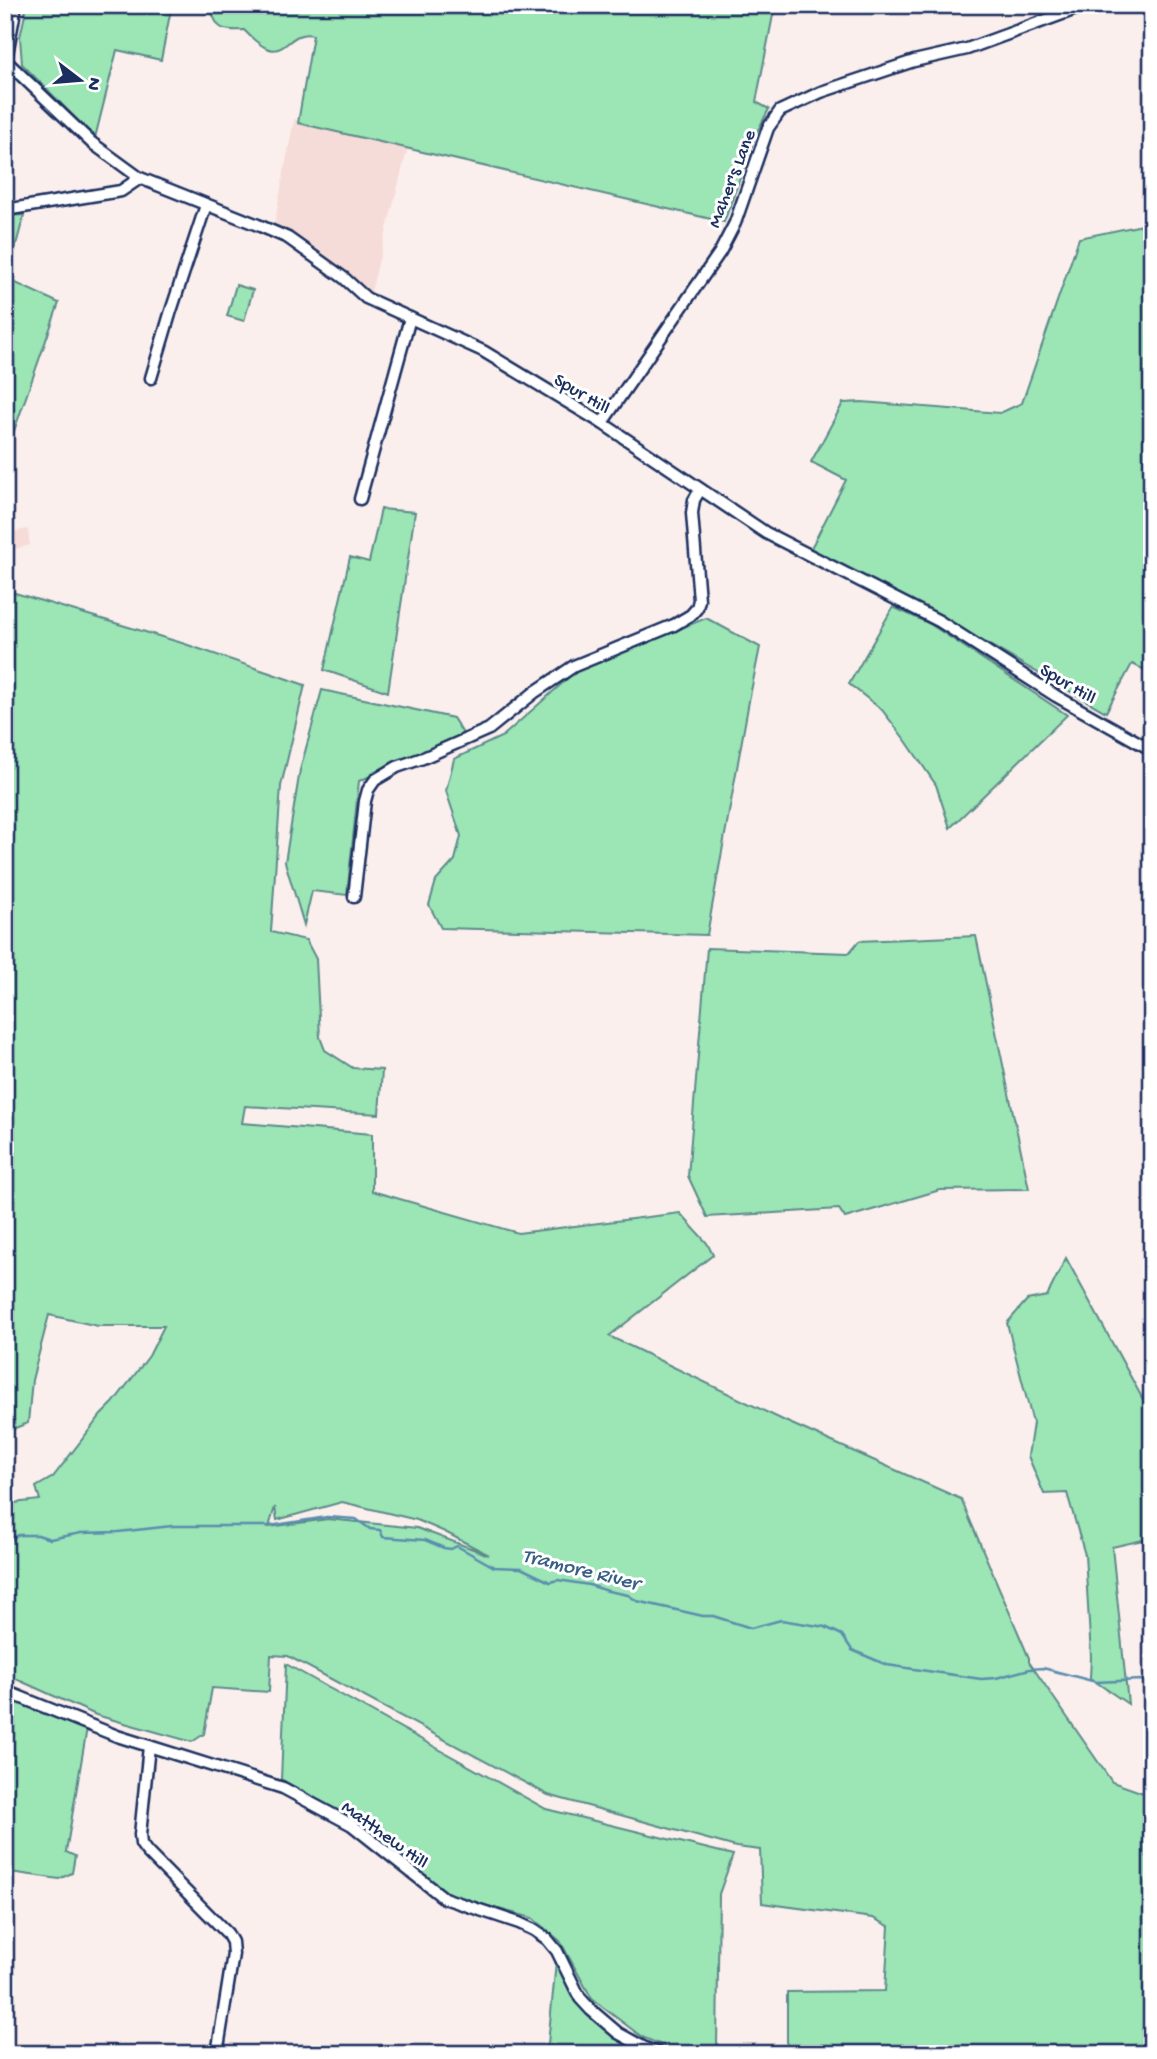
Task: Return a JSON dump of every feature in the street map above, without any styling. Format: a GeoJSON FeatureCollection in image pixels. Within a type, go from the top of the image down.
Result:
{"type":"FeatureCollection","features":[{"type":"Feature","properties":{"kind":"street"},"geometry":{"type":"LineString","coordinates":[[5,60],[16,5]]}},
{"type":"Feature","properties":{"kind":"street","name":"Maher's Lane"},"geometry":{"type":"LineString","coordinates":[[602,423],[720,252],[735,223],[768,128],[780,111],[821,92],[914,61],[967,48],[1087,5]]}},
{"type":"Feature","properties":{"kind":"street","name":"Spur Hill"},"geometry":{"type":"LineString","coordinates":[[5,60],[92,143],[140,178],[288,238],[344,278],[366,298],[483,351],[602,423],[766,533],[939,621],[1056,696],[1152,750]]}},
{"type":"Feature","properties":{"kind":"street"},"geometry":{"type":"LineString","coordinates":[[5,210],[121,191],[140,178]]}},
{"type":"Feature","properties":{"kind":"street"},"geometry":{"type":"LineString","coordinates":[[152,378],[206,205]]}},
{"type":"Feature","properties":{"kind":"street"},"geometry":{"type":"LineString","coordinates":[[360,499],[410,318]]}},
{"type":"Feature","properties":{"kind":"street"},"geometry":{"type":"LineString","coordinates":[[354,897],[365,801],[375,780],[397,767],[489,729],[535,692],[574,666],[663,629],[691,615],[697,608],[699,600],[692,513],[694,500],[700,490]]}},
{"type":"Feature","properties":{"kind":"street","name":"Matthew Hill"},"geometry":{"type":"LineString","coordinates":[[5,1690],[117,1736],[283,1788],[352,1825],[444,1898],[534,1930],[547,1939],[557,1951],[580,1998],[591,2010],[618,2033],[645,2049],[660,2054]]}},
{"type":"Feature","properties":{"kind":"street"},"geometry":{"type":"LineString","coordinates":[[149,1746],[141,1844],[227,1933],[232,1942],[233,1954],[217,2054]]}},
{"type":"Feature","properties":{"kind":"shaded area"},"geometry":{"type":"Polygon","coordinates":[[[294,119],[408,147],[371,292],[292,233],[274,225],[294,119]]]}},
{"type":"Feature","properties":{"kind":"shaded area"},"geometry":{"type":"Polygon","coordinates":[[[28,529],[30,545],[7,551],[13,586],[5,583],[5,533],[28,529]]]}},
{"type":"Feature","properties":{"kind":"green space"},"geometry":{"type":"Polygon","coordinates":[[[27,5],[183,5],[171,9],[161,60],[117,50],[95,138],[22,64],[20,37],[27,5]]]}},
{"type":"Feature","properties":{"kind":"green space"},"geometry":{"type":"Polygon","coordinates":[[[210,5],[775,5],[756,102],[769,109],[756,134],[724,222],[298,123],[313,35],[295,38],[277,50],[269,49],[244,30],[221,27],[215,20],[210,5]]]}},
{"type":"Feature","properties":{"kind":"green space"},"geometry":{"type":"Polygon","coordinates":[[[24,215],[7,279],[59,303],[7,451],[5,467],[5,216],[24,215]]]}},
{"type":"Feature","properties":{"kind":"green space"},"geometry":{"type":"Polygon","coordinates":[[[1152,223],[1152,673],[1132,664],[1106,712],[932,612],[810,550],[846,480],[811,462],[843,403],[862,402],[1000,413],[1022,403],[1079,238],[1152,223]]]}},
{"type":"Feature","properties":{"kind":"green space"},"geometry":{"type":"Polygon","coordinates":[[[236,285],[253,290],[244,321],[227,316],[236,285]]]}},
{"type":"Feature","properties":{"kind":"green space"},"geometry":{"type":"Polygon","coordinates":[[[381,509],[415,512],[388,692],[324,670],[350,557],[369,562],[381,509]]]}},
{"type":"Feature","properties":{"kind":"green space"},"geometry":{"type":"Polygon","coordinates":[[[5,590],[182,643],[305,685],[281,786],[271,932],[306,940],[316,959],[320,1037],[325,1050],[353,1068],[382,1070],[379,1114],[245,1106],[242,1123],[372,1134],[372,1191],[518,1233],[680,1213],[707,1243],[713,1255],[609,1336],[785,1421],[961,1499],[1029,1662],[1112,1782],[1152,1796],[1152,2054],[887,2054],[869,2050],[787,2047],[787,1992],[885,1991],[889,1926],[873,1918],[762,1903],[760,1850],[736,1847],[548,1795],[288,1656],[271,1655],[269,1692],[212,1688],[204,1734],[192,1742],[96,1715],[5,1674],[5,1504],[40,1500],[36,1487],[53,1477],[113,1403],[149,1356],[164,1326],[98,1326],[49,1315],[32,1380],[28,1423],[5,1432],[5,590]],[[342,1502],[277,1520],[275,1507],[269,1527],[328,1519],[417,1528],[489,1555],[417,1520],[342,1502]]]}},
{"type":"Feature","properties":{"kind":"green space"},"geometry":{"type":"Polygon","coordinates":[[[893,607],[930,624],[1067,715],[950,828],[936,785],[906,741],[882,710],[849,684],[893,607]]]}},
{"type":"Feature","properties":{"kind":"green space"},"geometry":{"type":"Polygon","coordinates":[[[706,618],[760,647],[707,935],[441,928],[429,905],[436,881],[455,860],[461,836],[446,791],[454,759],[503,736],[575,672],[706,618]]]}},
{"type":"Feature","properties":{"kind":"green space"},"geometry":{"type":"Polygon","coordinates":[[[322,690],[453,718],[464,735],[359,781],[347,895],[312,891],[304,925],[285,862],[300,770],[322,690]]]}},
{"type":"Feature","properties":{"kind":"green space"},"geometry":{"type":"Polygon","coordinates":[[[976,936],[1029,1189],[940,1190],[845,1218],[839,1209],[707,1217],[688,1176],[707,948],[849,953],[859,941],[976,936]]]}},
{"type":"Feature","properties":{"kind":"green space"},"geometry":{"type":"Polygon","coordinates":[[[1066,1258],[1152,1416],[1152,1538],[1112,1547],[1128,1704],[1090,1678],[1085,1555],[1067,1493],[1044,1494],[1028,1456],[1033,1423],[1007,1323],[1027,1300],[1047,1296],[1066,1258]]]}},
{"type":"Feature","properties":{"kind":"green space"},"geometry":{"type":"Polygon","coordinates":[[[286,1664],[546,1809],[733,1855],[719,1894],[717,2048],[703,2054],[683,2054],[642,2037],[592,1999],[560,1941],[532,1918],[451,1896],[364,1827],[281,1779],[286,1664]]]}},
{"type":"Feature","properties":{"kind":"green space"},"geometry":{"type":"Polygon","coordinates":[[[5,1697],[87,1728],[66,1852],[75,1856],[72,1873],[59,1879],[10,1872],[5,1874],[5,1697]]]}},
{"type":"Feature","properties":{"kind":"green space"},"geometry":{"type":"Polygon","coordinates":[[[557,1951],[591,2010],[660,2054],[547,2054],[557,1951]]]}},
{"type":"Feature","properties":{"kind":"waterway","name":"Tramore River"},"geometry":{"type":"LineString","coordinates":[[5,1551],[11,1540],[18,1535],[38,1535],[50,1539],[81,1533],[172,1526],[269,1526],[327,1517],[356,1519],[370,1529],[380,1530],[383,1537],[425,1540],[451,1549],[457,1546],[494,1567],[521,1568],[550,1582],[558,1580],[589,1585],[628,1595],[637,1601],[713,1616],[751,1628],[781,1620],[825,1627],[842,1635],[852,1650],[887,1665],[981,1679],[1043,1668],[1096,1682],[1141,1680],[1152,1684]]}}]}
